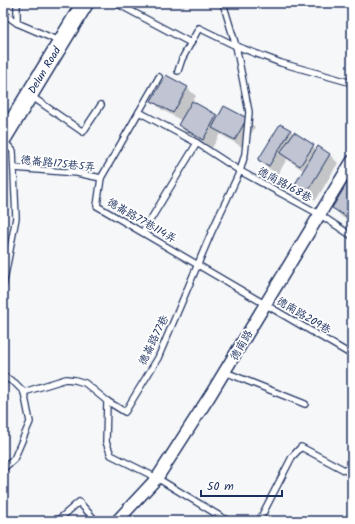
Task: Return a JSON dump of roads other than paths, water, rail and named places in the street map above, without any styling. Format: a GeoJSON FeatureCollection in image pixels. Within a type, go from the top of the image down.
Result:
{"type":"FeatureCollection","features":[{"type":"Feature","properties":{"kind":"street","name":"Delun Road"},"geometry":{"type":"LineString","coordinates":[[3,139],[85,3]]}},
{"type":"Feature","properties":{"kind":"street","name":"德南路"},"geometry":{"type":"LineString","coordinates":[[117,521],[157,478],[225,372],[352,161]]}},
{"type":"Feature","properties":{"kind":"lane"},"geometry":{"type":"LineString","coordinates":[[16,3],[17,23]]}},
{"type":"Feature","properties":{"kind":"lane"},"geometry":{"type":"LineString","coordinates":[[116,3],[191,44]]}},
{"type":"Feature","properties":{"kind":"lane","name":"德崙路77巷"},"geometry":{"type":"LineString","coordinates":[[24,392],[66,379],[75,380],[85,383],[107,401],[125,412],[158,358],[240,171],[245,154],[249,112],[236,46],[223,3]]}},
{"type":"Feature","properties":{"kind":"lane"},"geometry":{"type":"LineString","coordinates":[[3,14],[17,23],[61,42]]}},
{"type":"Feature","properties":{"kind":"lane"},"geometry":{"type":"LineString","coordinates":[[178,71],[182,58],[199,28],[236,46],[281,63],[352,83]]}},
{"type":"Feature","properties":{"kind":"lane","name":"德崙路77巷114弄"},"geometry":{"type":"LineString","coordinates":[[159,77],[101,178],[98,206],[266,304]]}},
{"type":"Feature","properties":{"kind":"lane"},"geometry":{"type":"LineString","coordinates":[[29,94],[83,132],[101,106]]}},
{"type":"Feature","properties":{"kind":"lane"},"geometry":{"type":"LineString","coordinates":[[139,112],[197,143],[240,171]]}},
{"type":"Feature","properties":{"kind":"lane"},"geometry":{"type":"LineString","coordinates":[[3,139],[13,151],[16,218],[3,286]]}},
{"type":"Feature","properties":{"kind":"lane"},"geometry":{"type":"LineString","coordinates":[[143,232],[197,143]]}},
{"type":"Feature","properties":{"kind":"lane","name":"德崙路175巷5弄"},"geometry":{"type":"LineString","coordinates":[[14,168],[77,173],[101,178]]}},
{"type":"Feature","properties":{"kind":"lane","name":"德南路168巷"},"geometry":{"type":"LineString","coordinates":[[240,171],[319,214],[352,236]]}},
{"type":"Feature","properties":{"kind":"lane","name":"德南路209巷"},"geometry":{"type":"LineString","coordinates":[[266,304],[352,355]]}},
{"type":"Feature","properties":{"kind":"lane"},"geometry":{"type":"LineString","coordinates":[[225,372],[305,404]]}},
{"type":"Feature","properties":{"kind":"lane"},"geometry":{"type":"LineString","coordinates":[[3,376],[15,383],[24,392],[30,422],[14,459],[3,469]]}},
{"type":"Feature","properties":{"kind":"lane"},"geometry":{"type":"LineString","coordinates":[[107,401],[106,442],[111,455],[157,478],[228,521]]}},
{"type":"Feature","properties":{"kind":"lane"},"geometry":{"type":"LineString","coordinates":[[259,521],[292,457],[301,447],[352,474]]}},
{"type":"Feature","properties":{"kind":"lane"},"geometry":{"type":"LineString","coordinates":[[58,521],[79,502],[96,521]]}}]}
